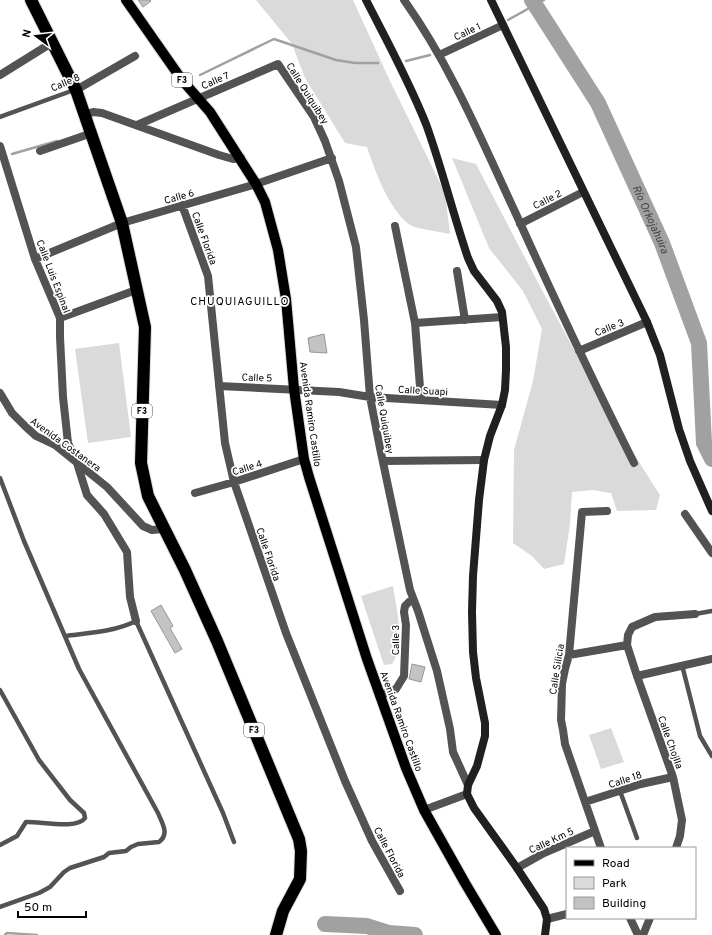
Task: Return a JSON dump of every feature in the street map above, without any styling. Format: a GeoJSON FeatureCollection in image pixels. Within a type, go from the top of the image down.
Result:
{"type":"FeatureCollection","features":[{"type":"Feature","properties":{"kind":"highway","name":"F3"},"geometry":{"type":"LineString","coordinates":[[31,0],[76,90],[122,223],[145,327],[141,463],[148,496],[185,570],[217,641],[298,839],[301,857],[300,879],[283,911],[276,935]]}},
{"type":"Feature","properties":{"kind":"main road","name":"Avenida Ramiro Castillo"},"geometry":{"type":"LineString","coordinates":[[126,0],[182,80],[210,112],[241,158],[256,184],[264,202],[278,250],[286,299],[294,389],[308,477],[379,695],[406,768],[424,810],[496,935]]}},
{"type":"Feature","properties":{"kind":"main road"},"geometry":{"type":"LineString","coordinates":[[366,0],[410,86],[426,125],[442,170],[468,258],[474,271],[497,301],[502,312],[506,346],[505,390],[502,405],[490,436],[484,460],[473,576],[473,652],[476,678],[485,723],[485,736],[477,766],[468,785],[467,794],[474,808],[538,897],[544,908],[547,919],[544,935]]}},
{"type":"Feature","properties":{"kind":"main road"},"geometry":{"type":"LineString","coordinates":[[490,0],[647,322],[660,355],[679,429],[690,461],[712,511]]}},
{"type":"Feature","properties":{"kind":"street"},"geometry":{"type":"LineString","coordinates":[[404,0],[439,55],[477,130],[579,351],[634,463]]}},
{"type":"Feature","properties":{"kind":"street","name":"Calle 1"},"geometry":{"type":"LineString","coordinates":[[439,55],[503,25]]}},
{"type":"Feature","properties":{"kind":"street"},"geometry":{"type":"LineString","coordinates":[[0,75],[53,42]]}},
{"type":"Feature","properties":{"kind":"street","name":"Calle 8"},"geometry":{"type":"LineString","coordinates":[[76,90],[135,56]]}},
{"type":"Feature","properties":{"kind":"street","name":"Calle 7"},"geometry":{"type":"LineString","coordinates":[[137,125],[278,64]]}},
{"type":"Feature","properties":{"kind":"street","name":"Calle Quiquibey"},"geometry":{"type":"LineString","coordinates":[[278,64],[314,117],[332,158],[339,182],[356,247],[370,397],[408,583],[437,671],[450,729],[453,752],[468,785]]}},
{"type":"Feature","properties":{"kind":"street"},"geometry":{"type":"LineString","coordinates":[[85,115],[93,112],[102,113],[219,155],[233,159],[241,158]]}},
{"type":"Feature","properties":{"kind":"street"},"geometry":{"type":"LineString","coordinates":[[40,151],[92,133]]}},
{"type":"Feature","properties":{"kind":"street","name":"Calle Luis Espinal"},"geometry":{"type":"LineString","coordinates":[[0,146],[2,164],[35,259],[60,318],[63,397],[68,443],[77,463],[87,495],[104,514],[127,552],[130,597],[136,621]]}},
{"type":"Feature","properties":{"kind":"street","name":"Calle 6"},"geometry":{"type":"LineString","coordinates":[[35,259],[122,223],[256,184],[332,158]]}},
{"type":"Feature","properties":{"kind":"street","name":"Calle 2"},"geometry":{"type":"LineString","coordinates":[[520,224],[583,192]]}},
{"type":"Feature","properties":{"kind":"street","name":"Calle Florida"},"geometry":{"type":"LineString","coordinates":[[182,205],[208,276],[225,443],[234,482],[286,633],[344,781],[372,841],[400,891]]}},
{"type":"Feature","properties":{"kind":"street"},"geometry":{"type":"LineString","coordinates":[[395,226],[415,323],[421,400]]}},
{"type":"Feature","properties":{"kind":"street"},"geometry":{"type":"LineString","coordinates":[[457,271],[465,320]]}},
{"type":"Feature","properties":{"kind":"street"},"geometry":{"type":"LineString","coordinates":[[60,318],[136,290]]}},
{"type":"Feature","properties":{"kind":"street"},"geometry":{"type":"LineString","coordinates":[[415,323],[502,317]]}},
{"type":"Feature","properties":{"kind":"street","name":"Calle 3"},"geometry":{"type":"LineString","coordinates":[[579,351],[647,322]]}},
{"type":"Feature","properties":{"kind":"street","name":"Calle 5"},"geometry":{"type":"LineString","coordinates":[[219,386],[294,389]]}},
{"type":"Feature","properties":{"kind":"street","name":"Calle Suapi"},"geometry":{"type":"LineString","coordinates":[[294,389],[339,392],[370,397],[502,405]]}},
{"type":"Feature","properties":{"kind":"street","name":"Avenida Costanera"},"geometry":{"type":"LineString","coordinates":[[0,393],[12,413],[26,427],[36,436],[55,445],[107,487],[143,526],[152,530],[164,530]]}},
{"type":"Feature","properties":{"kind":"street","name":"Calle 4"},"geometry":{"type":"LineString","coordinates":[[195,493],[304,459]]}},
{"type":"Feature","properties":{"kind":"street"},"geometry":{"type":"LineString","coordinates":[[382,461],[484,460]]}},
{"type":"Feature","properties":{"kind":"street","name":"Calle Silicia"},"geometry":{"type":"LineString","coordinates":[[601,847],[565,744],[561,720],[562,684],[569,655],[582,512],[607,512]]}},
{"type":"Feature","properties":{"kind":"street"},"geometry":{"type":"LineString","coordinates":[[685,514],[712,553]]}},
{"type":"Feature","properties":{"kind":"street","name":"Calle 3"},"geometry":{"type":"LineString","coordinates":[[379,695],[396,689],[404,676],[406,626],[404,612],[405,606],[413,598]]}},
{"type":"Feature","properties":{"kind":"street"},"geometry":{"type":"LineString","coordinates":[[569,655],[627,645],[628,635],[632,627],[655,617],[695,614]]}},
{"type":"Feature","properties":{"kind":"street","name":"Calle Chojlla"},"geometry":{"type":"LineString","coordinates":[[627,645],[673,777],[682,820],[680,836],[676,847]]}},
{"type":"Feature","properties":{"kind":"street"},"geometry":{"type":"LineString","coordinates":[[637,676],[712,659]]}},
{"type":"Feature","properties":{"kind":"street","name":"Calle 18"},"geometry":{"type":"LineString","coordinates":[[585,802],[641,784],[673,777]]}},
{"type":"Feature","properties":{"kind":"street"},"geometry":{"type":"LineString","coordinates":[[424,810],[467,794]]}},
{"type":"Feature","properties":{"kind":"street","name":"Calle Km 5"},"geometry":{"type":"LineString","coordinates":[[517,868],[544,853],[595,831]]}},
{"type":"Feature","properties":{"kind":"street"},"geometry":{"type":"LineString","coordinates":[[547,919],[566,914]]}},
{"type":"Feature","properties":{"kind":"street"},"geometry":{"type":"LineString","coordinates":[[630,919],[638,935]]}},
{"type":"Feature","properties":{"kind":"street"},"geometry":{"type":"LineString","coordinates":[[643,935],[650,919]]}},
{"type":"Feature","properties":{"kind":"lane","name":"Calle 8"},"geometry":{"type":"LineString","coordinates":[[0,117],[76,90]]}},
{"type":"Feature","properties":{"kind":"lane"},"geometry":{"type":"LineString","coordinates":[[0,478],[24,541],[79,669],[158,813],[165,831],[164,836],[159,842],[138,844],[126,851],[109,853],[104,857],[70,868],[64,872],[50,887],[39,893],[0,907]]}},
{"type":"Feature","properties":{"kind":"lane"},"geometry":{"type":"LineString","coordinates":[[695,614],[712,611]]}},
{"type":"Feature","properties":{"kind":"lane"},"geometry":{"type":"LineString","coordinates":[[65,636],[110,630],[136,621],[224,812],[234,842]]}},
{"type":"Feature","properties":{"kind":"lane"},"geometry":{"type":"LineString","coordinates":[[682,665],[700,736],[712,756]]}},
{"type":"Feature","properties":{"kind":"lane"},"geometry":{"type":"LineString","coordinates":[[0,690],[39,760],[70,800],[84,813],[85,818],[81,822],[71,824],[26,822],[17,836],[0,845]]}},
{"type":"Feature","properties":{"kind":"lane"},"geometry":{"type":"LineString","coordinates":[[620,791],[637,838]]}},
{"type":"Feature","properties":{"kind":"green space"},"geometry":{"type":"Polygon","coordinates":[[[256,0],[353,0],[390,81],[445,193],[450,234],[410,225],[402,218],[389,200],[374,167],[367,147],[345,143],[305,78],[292,44],[256,0]]]}},
{"type":"Feature","properties":{"kind":"green space"},"geometry":{"type":"Polygon","coordinates":[[[452,158],[476,164],[587,373],[610,414],[660,495],[656,510],[617,511],[611,493],[592,490],[572,492],[570,524],[564,564],[544,569],[532,556],[513,543],[514,450],[533,381],[542,329],[523,291],[489,248],[452,158]]]}},
{"type":"Feature","properties":{"kind":"green space"},"geometry":{"type":"Polygon","coordinates":[[[119,343],[131,437],[88,443],[75,349],[119,343]]]}},
{"type":"Feature","properties":{"kind":"green space"},"geometry":{"type":"Polygon","coordinates":[[[393,586],[399,626],[398,646],[396,656],[392,664],[384,665],[361,596],[393,586]]]}},
{"type":"Feature","properties":{"kind":"green space"},"geometry":{"type":"Polygon","coordinates":[[[611,728],[624,762],[601,769],[589,735],[611,728]]]}},
{"type":"Feature","properties":{"kind":"building"},"geometry":{"type":"Polygon","coordinates":[[[138,0],[150,0],[151,1],[143,7],[138,0]]]}},
{"type":"Feature","properties":{"kind":"building"},"geometry":{"type":"Polygon","coordinates":[[[324,334],[327,353],[310,352],[308,338],[324,334]]]}},
{"type":"Feature","properties":{"kind":"building"},"geometry":{"type":"Polygon","coordinates":[[[161,605],[173,626],[170,628],[182,649],[175,653],[151,611],[161,605]]]}},
{"type":"Feature","properties":{"kind":"building"},"geometry":{"type":"Polygon","coordinates":[[[412,664],[425,667],[421,682],[409,679],[412,664]]]}},
{"type":"Feature","properties":{"kind":"waterway","name":"Río Orkojahuira"},"geometry":{"type":"LineString","coordinates":[[532,0],[598,103],[662,243],[699,343],[704,443],[712,459]]}},
{"type":"Feature","properties":{"kind":"waterway"},"geometry":{"type":"LineString","coordinates":[[508,20],[544,0]]}},
{"type":"Feature","properties":{"kind":"waterway"},"geometry":{"type":"LineString","coordinates":[[200,75],[274,39],[336,60],[355,63],[378,63]]}},
{"type":"Feature","properties":{"kind":"waterway"},"geometry":{"type":"LineString","coordinates":[[406,61],[430,55]]}},
{"type":"Feature","properties":{"kind":"waterway"},"geometry":{"type":"LineString","coordinates":[[12,154],[57,141]]}},
{"type":"Feature","properties":{"kind":"waterway"},"geometry":{"type":"LineString","coordinates":[[325,924],[367,926],[389,933],[415,935]]}},
{"type":"Feature","properties":{"kind":"waterway"},"geometry":{"type":"LineString","coordinates":[[5,935],[7,933],[37,935]]}},
{"type":"Feature","properties":{"kind":"district","name":"CHUQUIAGUILLO"},"geometry":{"type":"Point","coordinates":[240,301]}}]}
